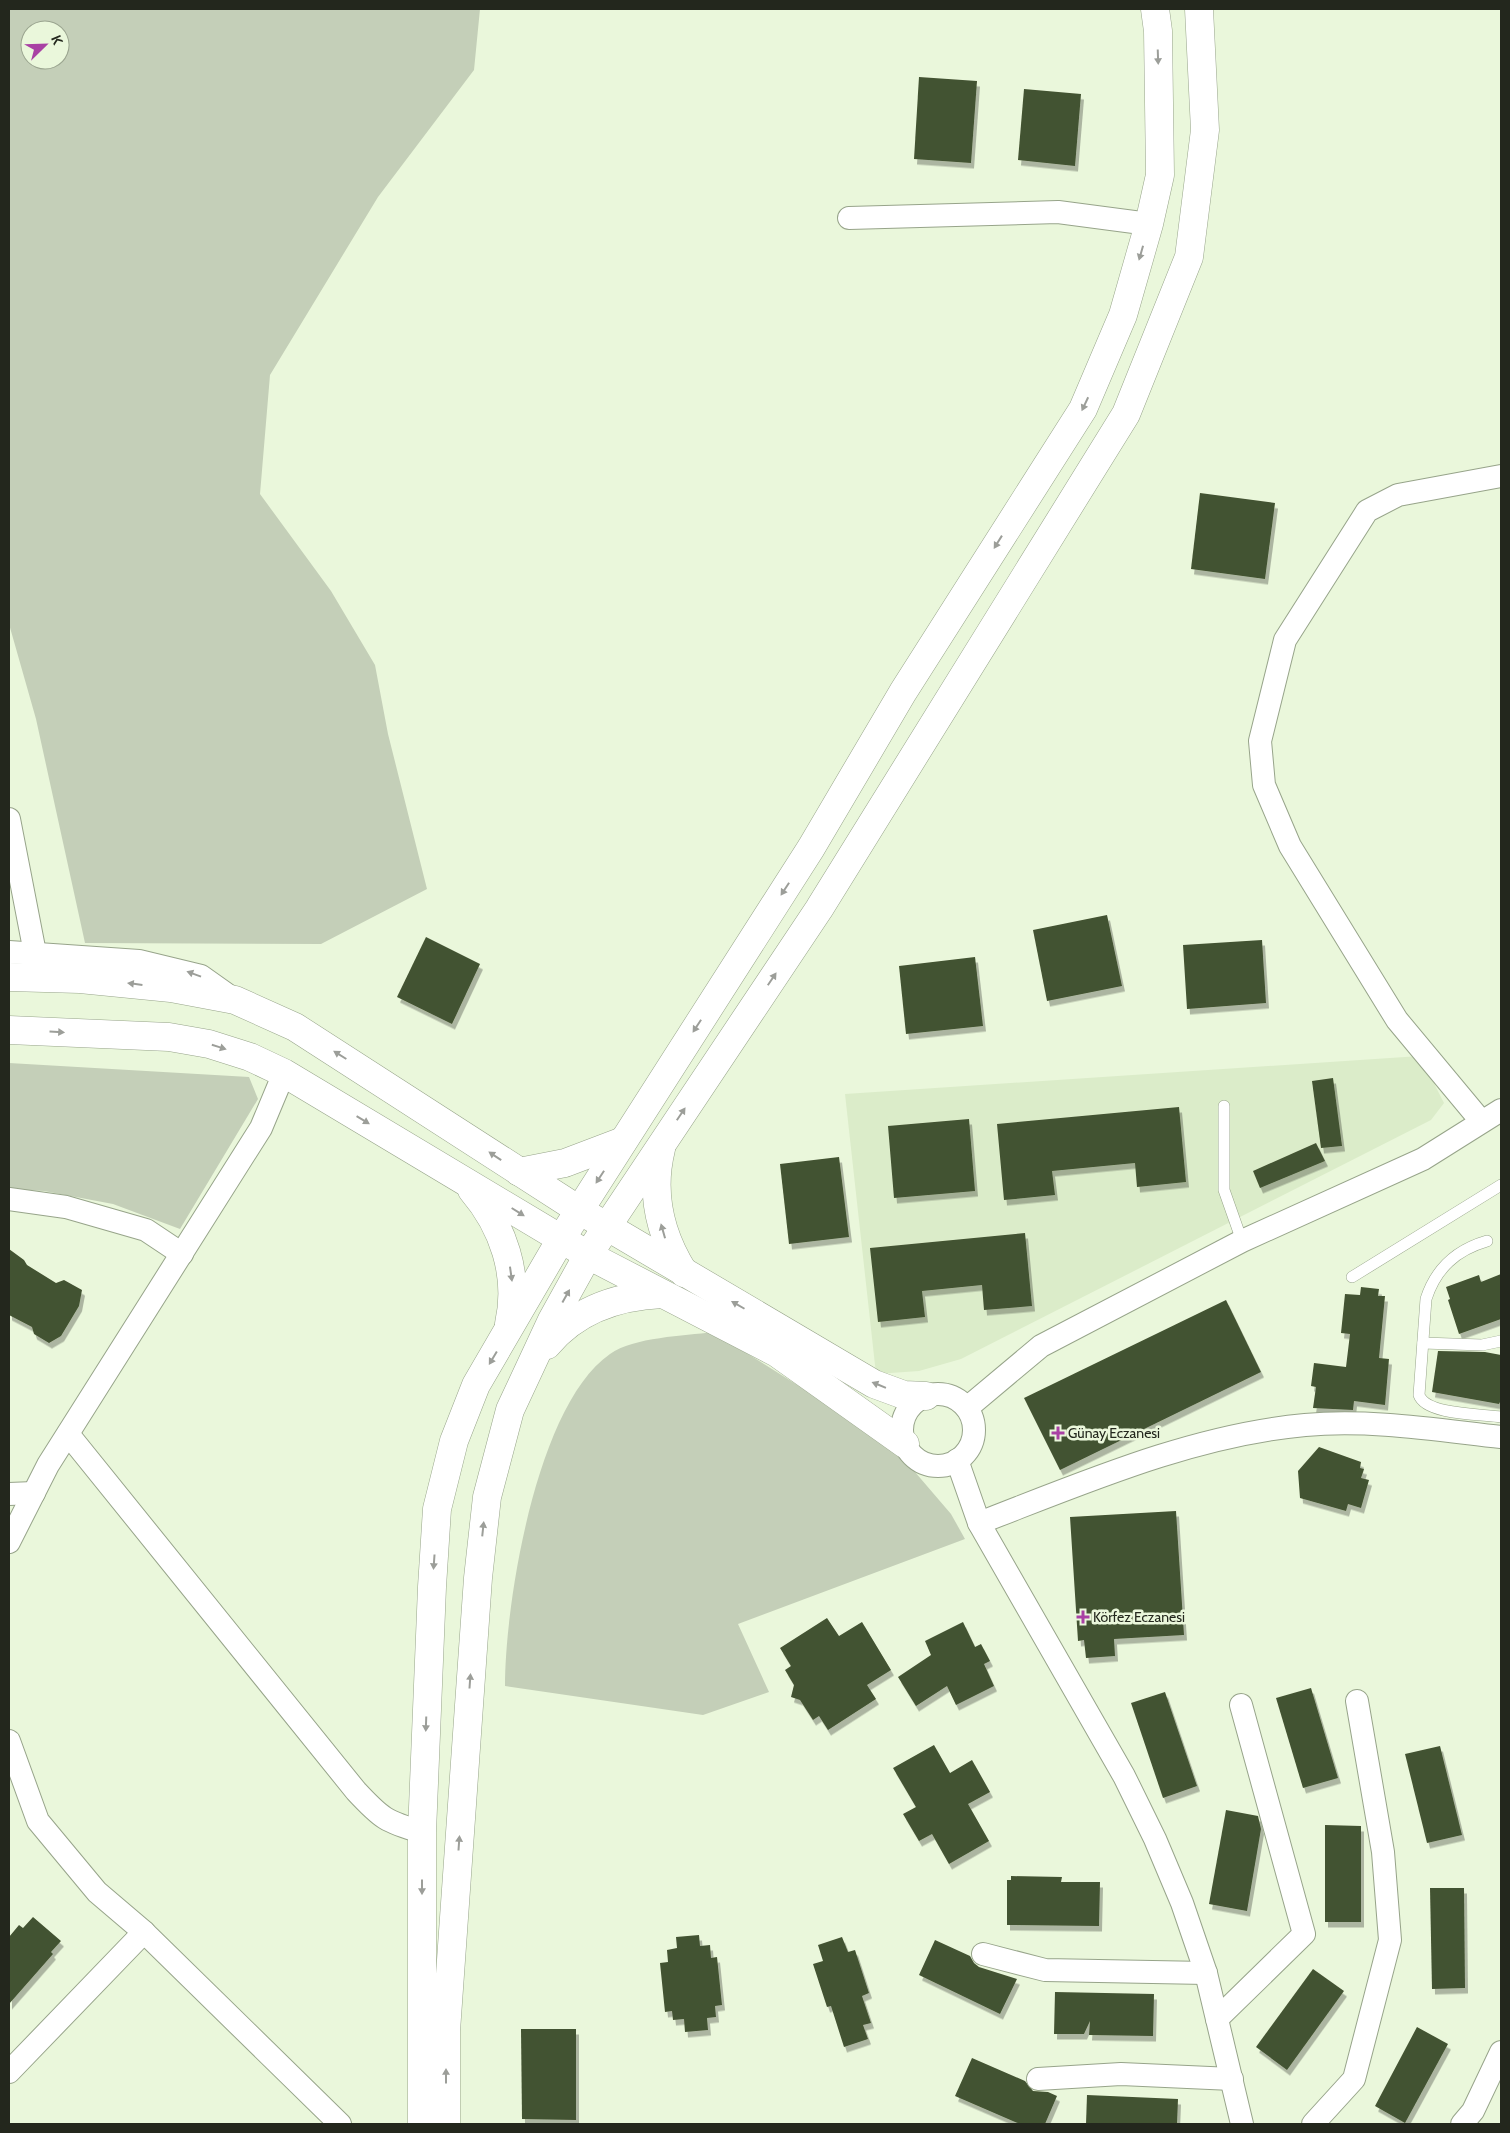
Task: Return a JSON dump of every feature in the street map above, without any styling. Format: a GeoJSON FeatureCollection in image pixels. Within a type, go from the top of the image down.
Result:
{"type":"FeatureCollection","features":[{"type":"Feature","properties":{"kind":"street"},"geometry":{"type":"LineString","coordinates":[[422,2124],[422,1832],[437,1509],[454,1441],[476,1385],[561,1239],[811,848],[903,692],[1083,410],[1123,315],[1149,224],[1160,166],[1158,41],[1155,9]]}},
{"type":"Feature","properties":{"kind":"street"},"geometry":{"type":"LineString","coordinates":[[446,2124],[446,2021],[478,1578],[487,1497],[510,1410],[552,1320],[588,1255],[819,908],[1126,414],[1189,257],[1205,130],[1199,9]]}},
{"type":"Feature","properties":{"kind":"street"},"geometry":{"type":"LineString","coordinates":[[849,218],[1058,212],[1149,224]]}},
{"type":"Feature","properties":{"kind":"street"},"geometry":{"type":"LineString","coordinates":[[1482,1122],[1397,1020],[1290,846],[1264,785],[1260,741],[1285,640],[1367,511],[1398,495],[1501,476]]}},
{"type":"Feature","properties":{"kind":"street"},"geometry":{"type":"LineString","coordinates":[[9,819],[35,953]]}},
{"type":"Feature","properties":{"kind":"street"},"geometry":{"type":"LineString","coordinates":[[9,952],[139,961],[167,966],[201,976],[235,1000],[295,1027],[579,1210],[874,1384],[904,1395],[949,1395],[967,1408],[972,1418],[972,1441],[966,1452],[957,1460],[946,1465],[922,1462],[912,1454],[905,1444],[777,1353],[588,1255],[454,1173],[284,1073],[250,1057],[209,1044],[169,1037],[9,1030]]}},
{"type":"Feature","properties":{"kind":"street"},"geometry":{"type":"LineString","coordinates":[[9,977],[80,979],[126,983],[171,988],[235,1000]]}},
{"type":"Feature","properties":{"kind":"street"},"geometry":{"type":"LineString","coordinates":[[9,1542],[34,1493],[68,1434],[261,1128],[284,1073]]}},
{"type":"Feature","properties":{"kind":"street"},"geometry":{"type":"LineString","coordinates":[[967,1408],[1041,1346],[1242,1241],[1423,1159],[1501,1110]]}},
{"type":"Feature","properties":{"kind":"street"},"geometry":{"type":"LineString","coordinates":[[520,1172],[565,1163],[623,1141]]}},
{"type":"Feature","properties":{"kind":"street"},"geometry":{"type":"LineString","coordinates":[[663,1142],[656,1180],[660,1218],[668,1244],[685,1274]]}},
{"type":"Feature","properties":{"kind":"street"},"geometry":{"type":"LineString","coordinates":[[454,1173],[479,1198],[498,1228],[504,1244],[512,1280],[511,1316],[507,1334]]}},
{"type":"Feature","properties":{"kind":"street"},"geometry":{"type":"LineString","coordinates":[[9,1199],[66,1207],[146,1230],[182,1254]]}},
{"type":"Feature","properties":{"kind":"street"},"geometry":{"type":"LineString","coordinates":[[531,1366],[552,1339],[578,1317],[593,1309],[626,1297],[662,1294]]}},
{"type":"Feature","properties":{"kind":"street"},"geometry":{"type":"LineString","coordinates":[[905,1444],[902,1432],[908,1410],[916,1401],[926,1396]]}},
{"type":"Feature","properties":{"kind":"street"},"geometry":{"type":"LineString","coordinates":[[979,1523],[1198,1445],[1273,1429],[1340,1424],[1418,1428],[1501,1437]]}},
{"type":"Feature","properties":{"kind":"street"},"geometry":{"type":"LineString","coordinates":[[68,1434],[356,1791],[378,1815],[394,1824],[422,1832]]}},
{"type":"Feature","properties":{"kind":"street"},"geometry":{"type":"LineString","coordinates":[[957,1460],[979,1523],[1124,1776],[1155,1840],[1174,1885],[1206,1973],[1242,2124]]}},
{"type":"Feature","properties":{"kind":"street"},"geometry":{"type":"LineString","coordinates":[[9,1494],[34,1493]]}},
{"type":"Feature","properties":{"kind":"street"},"geometry":{"type":"LineString","coordinates":[[1313,2124],[1354,2079],[1390,1940],[1383,1852],[1357,1701]]}},
{"type":"Feature","properties":{"kind":"street"},"geometry":{"type":"LineString","coordinates":[[1217,2019],[1304,1934],[1241,1705]]}},
{"type":"Feature","properties":{"kind":"street"},"geometry":{"type":"LineString","coordinates":[[9,1741],[38,1821],[97,1892],[144,1932],[340,2124]]}},
{"type":"Feature","properties":{"kind":"street"},"geometry":{"type":"LineString","coordinates":[[9,2072],[144,1932]]}},
{"type":"Feature","properties":{"kind":"street"},"geometry":{"type":"LineString","coordinates":[[983,1954],[1045,1970],[1206,1973]]}},
{"type":"Feature","properties":{"kind":"street"},"geometry":{"type":"LineString","coordinates":[[1462,2124],[1473,2111],[1501,2052]]}},
{"type":"Feature","properties":{"kind":"street"},"geometry":{"type":"LineString","coordinates":[[1038,2079],[1121,2074],[1232,2079]]}},
{"type":"Feature","properties":{"kind":"lane"},"geometry":{"type":"LineString","coordinates":[[1224,1106],[1224,1190],[1242,1241]]}},
{"type":"Feature","properties":{"kind":"lane"},"geometry":{"type":"LineString","coordinates":[[1352,1276],[1501,1185]]}},
{"type":"Feature","properties":{"kind":"lane"},"geometry":{"type":"LineString","coordinates":[[1487,1241],[1474,1245],[1451,1258],[1435,1278],[1426,1299],[1419,1395],[1425,1405],[1440,1410],[1501,1417]]}},
{"type":"Feature","properties":{"kind":"lane"},"geometry":{"type":"LineString","coordinates":[[1423,1343],[1482,1346],[1501,1340]]}},
{"type":"Feature","properties":{"kind":"shaded area"},"geometry":{"type":"Polygon","coordinates":[[[9,9],[480,9],[474,70],[378,197],[270,375],[260,494],[331,591],[375,665],[388,734],[427,889],[321,944],[85,943],[36,719],[9,624],[9,9]]]}},
{"type":"Feature","properties":{"kind":"shaded area"},"geometry":{"type":"Polygon","coordinates":[[[1420,1056],[1444,1103],[1431,1120],[961,1359],[919,1371],[876,1374],[845,1094],[1420,1056]]]}},
{"type":"Feature","properties":{"kind":"shaded area"},"geometry":{"type":"Polygon","coordinates":[[[9,1063],[249,1077],[258,1099],[180,1229],[113,1204],[44,1191],[9,1189],[9,1063]]]}},
{"type":"Feature","properties":{"kind":"shaded area"},"geometry":{"type":"Polygon","coordinates":[[[713,1332],[891,1444],[951,1514],[965,1539],[738,1624],[769,1692],[703,1715],[505,1686],[511,1606],[519,1557],[530,1507],[545,1459],[563,1415],[585,1379],[610,1354],[620,1348],[660,1338],[713,1332]]]}},
{"type":"Feature","properties":{"kind":"building"},"geometry":{"type":"Polygon","coordinates":[[[919,77],[977,81],[971,163],[914,159],[919,77]]]}},
{"type":"Feature","properties":{"kind":"building"},"geometry":{"type":"Polygon","coordinates":[[[1024,89],[1081,94],[1075,166],[1018,160],[1024,89]]]}},
{"type":"Feature","properties":{"kind":"building"},"geometry":{"type":"Polygon","coordinates":[[[1200,493],[1275,503],[1265,579],[1191,569],[1200,493]]]}},
{"type":"Feature","properties":{"kind":"building"},"geometry":{"type":"Polygon","coordinates":[[[1107,915],[1122,986],[1047,1001],[1033,930],[1107,915]]]}},
{"type":"Feature","properties":{"kind":"building"},"geometry":{"type":"Polygon","coordinates":[[[426,937],[480,964],[452,1024],[397,997],[426,937]]]}},
{"type":"Feature","properties":{"kind":"building"},"geometry":{"type":"Polygon","coordinates":[[[1262,940],[1266,1003],[1187,1009],[1183,945],[1262,940]]]}},
{"type":"Feature","properties":{"kind":"building"},"geometry":{"type":"Polygon","coordinates":[[[975,957],[983,1026],[906,1034],[899,966],[975,957]]]}},
{"type":"Feature","properties":{"kind":"building"},"geometry":{"type":"Polygon","coordinates":[[[1333,1078],[1342,1146],[1321,1148],[1312,1081],[1333,1078]]]}},
{"type":"Feature","properties":{"kind":"building"},"geometry":{"type":"Polygon","coordinates":[[[1179,1107],[1186,1182],[1137,1187],[1135,1163],[1052,1171],[1055,1195],[1004,1200],[997,1124],[1179,1107]]]}},
{"type":"Feature","properties":{"kind":"building"},"geometry":{"type":"Polygon","coordinates":[[[969,1119],[975,1191],[894,1198],[888,1126],[969,1119]]]}},
{"type":"Feature","properties":{"kind":"building"},"geometry":{"type":"Polygon","coordinates":[[[1316,1143],[1325,1161],[1260,1188],[1253,1171],[1316,1143]]]}},
{"type":"Feature","properties":{"kind":"building"},"geometry":{"type":"Polygon","coordinates":[[[839,1157],[849,1237],[789,1244],[780,1164],[839,1157]]]}},
{"type":"Feature","properties":{"kind":"building"},"geometry":{"type":"Polygon","coordinates":[[[1025,1233],[1032,1306],[984,1310],[982,1285],[922,1291],[925,1317],[878,1322],[870,1248],[1025,1233]]]}},
{"type":"Feature","properties":{"kind":"building"},"geometry":{"type":"Polygon","coordinates":[[[9,1249],[24,1260],[27,1265],[56,1283],[64,1280],[82,1290],[79,1306],[61,1336],[49,1343],[34,1334],[32,1327],[9,1315],[9,1249]]]}},
{"type":"Feature","properties":{"kind":"building"},"geometry":{"type":"Polygon","coordinates":[[[1501,1274],[1501,1319],[1459,1334],[1448,1300],[1450,1299],[1446,1287],[1479,1275],[1481,1282],[1501,1274]]]}},
{"type":"Feature","properties":{"kind":"building"},"geometry":{"type":"Polygon","coordinates":[[[1361,1287],[1379,1289],[1378,1296],[1385,1296],[1379,1358],[1389,1359],[1385,1405],[1354,1401],[1353,1410],[1313,1408],[1316,1387],[1311,1386],[1314,1363],[1346,1367],[1350,1334],[1341,1333],[1345,1294],[1360,1295],[1361,1287]]]}},
{"type":"Feature","properties":{"kind":"building"},"geometry":{"type":"Polygon","coordinates":[[[1226,1300],[1261,1372],[1060,1470],[1024,1398],[1226,1300]]]}},
{"type":"Feature","properties":{"kind":"building"},"geometry":{"type":"Polygon","coordinates":[[[1438,1351],[1485,1352],[1501,1355],[1501,1400],[1499,1404],[1432,1392],[1438,1351]]]}},
{"type":"Feature","properties":{"kind":"building"},"geometry":{"type":"Polygon","coordinates":[[[1319,1447],[1361,1462],[1360,1468],[1364,1469],[1361,1478],[1369,1480],[1361,1508],[1348,1504],[1346,1511],[1300,1498],[1298,1471],[1319,1447]]]}},
{"type":"Feature","properties":{"kind":"building"},"geometry":{"type":"Polygon","coordinates":[[[1176,1511],[1184,1635],[1114,1639],[1115,1656],[1086,1658],[1084,1640],[1078,1641],[1070,1517],[1176,1511]]]}},
{"type":"Feature","properties":{"kind":"building"},"geometry":{"type":"Polygon","coordinates":[[[827,1618],[839,1636],[862,1622],[891,1670],[867,1685],[876,1699],[828,1730],[819,1716],[813,1720],[800,1700],[791,1697],[794,1685],[785,1670],[791,1666],[780,1648],[827,1618]]]}},
{"type":"Feature","properties":{"kind":"building"},"geometry":{"type":"Polygon","coordinates":[[[963,1622],[975,1647],[981,1644],[990,1661],[984,1664],[994,1686],[956,1705],[947,1686],[916,1706],[898,1677],[931,1655],[925,1641],[963,1622]]]}},
{"type":"Feature","properties":{"kind":"building"},"geometry":{"type":"Polygon","coordinates":[[[1311,1688],[1338,1778],[1303,1788],[1276,1698],[1311,1688]]]}},
{"type":"Feature","properties":{"kind":"building"},"geometry":{"type":"Polygon","coordinates":[[[1165,1692],[1197,1786],[1163,1798],[1131,1703],[1165,1692]]]}},
{"type":"Feature","properties":{"kind":"building"},"geometry":{"type":"Polygon","coordinates":[[[934,1745],[950,1773],[972,1760],[990,1792],[968,1804],[989,1841],[949,1864],[932,1834],[919,1841],[903,1814],[916,1807],[893,1768],[934,1745]]]}},
{"type":"Feature","properties":{"kind":"building"},"geometry":{"type":"Polygon","coordinates":[[[1440,1746],[1462,1835],[1427,1843],[1405,1754],[1440,1746]]]}},
{"type":"Feature","properties":{"kind":"building"},"geometry":{"type":"Polygon","coordinates":[[[1226,1810],[1258,1816],[1261,1829],[1247,1911],[1209,1904],[1226,1810]]]}},
{"type":"Feature","properties":{"kind":"building"},"geometry":{"type":"Polygon","coordinates":[[[1325,1825],[1361,1826],[1361,1922],[1325,1922],[1325,1825]]]}},
{"type":"Feature","properties":{"kind":"building"},"geometry":{"type":"Polygon","coordinates":[[[1011,1876],[1062,1877],[1061,1882],[1100,1882],[1099,1926],[1007,1925],[1007,1880],[1011,1880],[1011,1876]]]}},
{"type":"Feature","properties":{"kind":"building"},"geometry":{"type":"Polygon","coordinates":[[[1430,1888],[1464,1888],[1465,1988],[1432,1989],[1430,1888]]]}},
{"type":"Feature","properties":{"kind":"building"},"geometry":{"type":"Polygon","coordinates":[[[33,1917],[61,1941],[51,1952],[53,1954],[9,2004],[9,1937],[19,1925],[23,1928],[33,1917]]]}},
{"type":"Feature","properties":{"kind":"building"},"geometry":{"type":"Polygon","coordinates":[[[699,1935],[700,1946],[710,1945],[711,1958],[717,1957],[722,2005],[715,2006],[716,2017],[707,2018],[708,2030],[685,2032],[684,2019],[673,2020],[672,2011],[665,2012],[660,1963],[668,1962],[667,1950],[677,1948],[676,1937],[699,1935]]]}},
{"type":"Feature","properties":{"kind":"building"},"geometry":{"type":"Polygon","coordinates":[[[842,1937],[848,1952],[855,1950],[869,1993],[862,1996],[871,2023],[863,2025],[868,2039],[844,2047],[831,2006],[827,2007],[813,1964],[823,1961],[818,1945],[842,1937]]]}},
{"type":"Feature","properties":{"kind":"building"},"geometry":{"type":"Polygon","coordinates":[[[935,1940],[970,1956],[979,1967],[1017,1979],[1000,2014],[919,1975],[935,1940]]]}},
{"type":"Feature","properties":{"kind":"building"},"geometry":{"type":"Polygon","coordinates":[[[1313,1969],[1344,1991],[1287,2070],[1256,2047],[1313,1969]]]}},
{"type":"Feature","properties":{"kind":"building"},"geometry":{"type":"Polygon","coordinates":[[[1055,1992],[1154,1994],[1153,2036],[1089,2035],[1090,2021],[1084,2034],[1054,2034],[1055,1992]]]}},
{"type":"Feature","properties":{"kind":"building"},"geometry":{"type":"Polygon","coordinates":[[[1417,2027],[1448,2044],[1405,2123],[1375,2106],[1417,2027]]]}},
{"type":"Feature","properties":{"kind":"building"},"geometry":{"type":"Polygon","coordinates":[[[521,2029],[576,2029],[576,2120],[522,2119],[521,2029]]]}},
{"type":"Feature","properties":{"kind":"building"},"geometry":{"type":"Polygon","coordinates":[[[972,2058],[1025,2081],[1033,2091],[1048,2092],[1057,2096],[1045,2124],[1020,2124],[955,2096],[972,2058]]]}},
{"type":"Feature","properties":{"kind":"building"},"geometry":{"type":"Polygon","coordinates":[[[1087,2095],[1178,2099],[1177,2124],[1086,2124],[1087,2095]]]}},
{"type":"Feature","properties":{"kind":"place","name":"Günay Eczanesi"},"geometry":{"type":"Point","coordinates":[1058,1433]}},
{"type":"Feature","properties":{"kind":"place","name":"Körfez Eczanesi"},"geometry":{"type":"Point","coordinates":[1083,1617]}}]}
